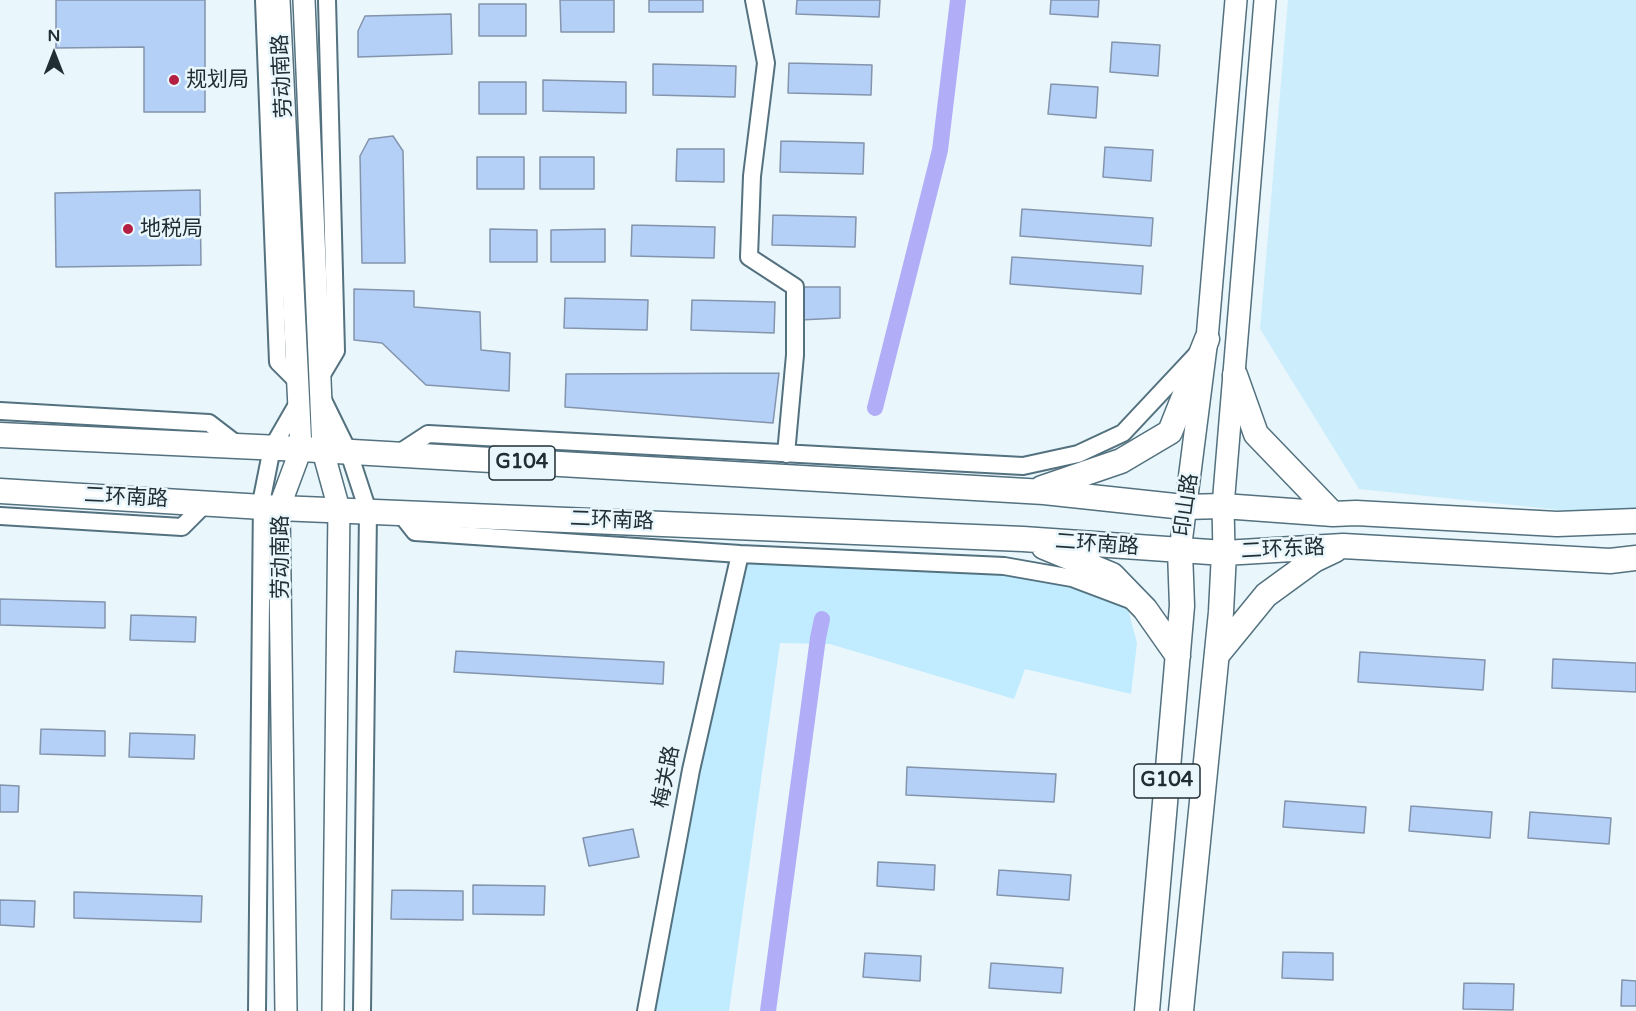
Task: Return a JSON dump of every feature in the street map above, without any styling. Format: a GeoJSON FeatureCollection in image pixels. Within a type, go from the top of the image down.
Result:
{"type":"FeatureCollection","features":[{"type":"Feature","properties":{"kind":"highway"},"geometry":{"type":"LineString","coordinates":[[1034,491],[1121,460],[1170,432],[1205,343]]}},
{"type":"Feature","properties":{"kind":"highway"},"geometry":{"type":"LineString","coordinates":[[1235,375],[1256,435],[1333,514]]}},
{"type":"Feature","properties":{"kind":"highway","name":"G104"},"geometry":{"type":"LineString","coordinates":[[0,435],[240,446],[1034,491],[1184,507],[1222,506]]}},
{"type":"Feature","properties":{"kind":"highway","name":"二环南路"},"geometry":{"type":"LineString","coordinates":[[0,491],[271,507],[1023,539],[1224,553]]}},
{"type":"Feature","properties":{"kind":"highway","name":"二环东路"},"geometry":{"type":"LineString","coordinates":[[1222,506],[1333,514]]}},
{"type":"Feature","properties":{"kind":"highway","name":"G104"},"geometry":{"type":"LineString","coordinates":[[1333,514],[1356,513],[1557,524],[1636,521]]}},
{"type":"Feature","properties":{"kind":"highway"},"geometry":{"type":"LineString","coordinates":[[1023,539],[1112,575],[1139,604],[1178,656]]}},
{"type":"Feature","properties":{"kind":"highway"},"geometry":{"type":"LineString","coordinates":[[1217,655],[1266,595],[1314,560],[1343,546],[1610,561],[1636,558]]}},
{"type":"Feature","properties":{"kind":"highway","name":"二环东路"},"geometry":{"type":"LineString","coordinates":[[1224,553],[1343,546]]}},
{"type":"Feature","properties":{"kind":"highway","name":"印山路"},"geometry":{"type":"LineString","coordinates":[[1147,1011],[1182,606],[1180,551]]}},
{"type":"Feature","properties":{"kind":"highway","name":"印山路"},"geometry":{"type":"LineString","coordinates":[[1181,1011],[1217,655],[1224,553]]}},
{"type":"Feature","properties":{"kind":"main road","name":"劳动南路"},"geometry":{"type":"LineString","coordinates":[[279,0],[298,392],[312,450],[339,509],[333,1011]]}},
{"type":"Feature","properties":{"kind":"main road","name":"劳动南路"},"geometry":{"type":"LineString","coordinates":[[286,1011],[271,507],[312,450],[321,388],[304,0]]}},
{"type":"Feature","properties":{"kind":"main road","name":"印山路"},"geometry":{"type":"LineString","coordinates":[[1180,551],[1184,507],[1192,471],[1236,0]]}},
{"type":"Feature","properties":{"kind":"main road","name":"印山路"},"geometry":{"type":"LineString","coordinates":[[1224,553],[1222,506],[1235,375],[1265,0]]}},
{"type":"Feature","properties":{"kind":"street"},"geometry":{"type":"LineString","coordinates":[[256,1011],[272,448],[298,392],[278,362],[264,0]]}},
{"type":"Feature","properties":{"kind":"street"},"geometry":{"type":"LineString","coordinates":[[327,0],[336,351],[321,388],[349,453],[368,511],[362,1011]]}},
{"type":"Feature","properties":{"kind":"street"},"geometry":{"type":"LineString","coordinates":[[754,0],[766,63],[752,176],[749,257],[795,287],[795,355],[786,454]]}},
{"type":"Feature","properties":{"kind":"street"},"geometry":{"type":"LineString","coordinates":[[396,455],[428,434],[1023,466],[1078,454],[1123,433],[1205,343]]}},
{"type":"Feature","properties":{"kind":"street"},"geometry":{"type":"LineString","coordinates":[[0,411],[209,423],[240,446]]}},
{"type":"Feature","properties":{"kind":"street"},"geometry":{"type":"LineString","coordinates":[[0,516],[182,527],[206,503]]}},
{"type":"Feature","properties":{"kind":"street"},"geometry":{"type":"LineString","coordinates":[[400,513],[415,532],[740,554],[1004,566],[1072,578],[1139,604]]}},
{"type":"Feature","properties":{"kind":"street","name":"梅关路"},"geometry":{"type":"LineString","coordinates":[[646,1011],[691,770],[740,554]]}},
{"type":"Feature","properties":{"kind":"shaded area"},"geometry":{"type":"Polygon","coordinates":[[[1288,0],[1636,0],[1636,511],[1608,515],[1359,489],[1260,329],[1288,0]]]}},
{"type":"Feature","properties":{"kind":"shaded area"},"geometry":{"type":"Polygon","coordinates":[[[740,554],[1004,566],[1125,598],[1137,643],[1131,694],[1025,669],[1014,699],[830,644],[780,643],[729,1011],[646,1011],[740,554]]]}},
{"type":"Feature","properties":{"kind":"building","name":"规划局"},"geometry":{"type":"Polygon","coordinates":[[[56,0],[205,0],[205,112],[144,112],[144,47],[56,48],[56,0]]]}},
{"type":"Feature","properties":{"kind":"building"},"geometry":{"type":"Polygon","coordinates":[[[560,0],[614,0],[614,32],[561,32],[560,0]]]}},
{"type":"Feature","properties":{"kind":"building"},"geometry":{"type":"Polygon","coordinates":[[[649,0],[703,0],[703,12],[649,12],[649,0]]]}},
{"type":"Feature","properties":{"kind":"building"},"geometry":{"type":"Polygon","coordinates":[[[797,0],[880,0],[879,17],[796,14],[797,0]]]}},
{"type":"Feature","properties":{"kind":"building"},"geometry":{"type":"Polygon","coordinates":[[[1051,0],[1099,0],[1098,17],[1050,14],[1051,0]]]}},
{"type":"Feature","properties":{"kind":"building"},"geometry":{"type":"Polygon","coordinates":[[[479,4],[526,4],[526,36],[479,36],[479,4]]]}},
{"type":"Feature","properties":{"kind":"building"},"geometry":{"type":"Polygon","coordinates":[[[451,14],[452,54],[358,57],[358,31],[365,16],[451,14]]]}},
{"type":"Feature","properties":{"kind":"building"},"geometry":{"type":"Polygon","coordinates":[[[1112,42],[1160,45],[1158,76],[1110,72],[1112,42]]]}},
{"type":"Feature","properties":{"kind":"building"},"geometry":{"type":"Polygon","coordinates":[[[789,63],[872,65],[871,95],[788,93],[789,63]]]}},
{"type":"Feature","properties":{"kind":"building"},"geometry":{"type":"Polygon","coordinates":[[[653,64],[736,66],[735,97],[653,95],[653,64]]]}},
{"type":"Feature","properties":{"kind":"building"},"geometry":{"type":"Polygon","coordinates":[[[543,80],[626,82],[626,113],[543,111],[543,80]]]}},
{"type":"Feature","properties":{"kind":"building"},"geometry":{"type":"Polygon","coordinates":[[[479,82],[526,82],[526,114],[479,114],[479,82]]]}},
{"type":"Feature","properties":{"kind":"building"},"geometry":{"type":"Polygon","coordinates":[[[1051,84],[1098,87],[1096,118],[1048,114],[1051,84]]]}},
{"type":"Feature","properties":{"kind":"building"},"geometry":{"type":"Polygon","coordinates":[[[393,136],[403,151],[405,263],[362,263],[360,156],[369,139],[393,136]]]}},
{"type":"Feature","properties":{"kind":"building"},"geometry":{"type":"Polygon","coordinates":[[[781,141],[864,143],[863,174],[780,172],[781,141]]]}},
{"type":"Feature","properties":{"kind":"building"},"geometry":{"type":"Polygon","coordinates":[[[1105,147],[1153,150],[1151,181],[1103,177],[1105,147]]]}},
{"type":"Feature","properties":{"kind":"building"},"geometry":{"type":"Polygon","coordinates":[[[677,149],[724,149],[724,182],[676,181],[677,149]]]}},
{"type":"Feature","properties":{"kind":"building"},"geometry":{"type":"Polygon","coordinates":[[[477,157],[524,157],[524,189],[477,189],[477,157]]]}},
{"type":"Feature","properties":{"kind":"building"},"geometry":{"type":"Polygon","coordinates":[[[540,157],[594,157],[594,189],[540,189],[540,157]]]}},
{"type":"Feature","properties":{"kind":"building","name":"地税局"},"geometry":{"type":"Polygon","coordinates":[[[200,190],[201,265],[56,267],[55,193],[200,190]]]}},
{"type":"Feature","properties":{"kind":"building"},"geometry":{"type":"Polygon","coordinates":[[[1022,209],[1153,218],[1151,246],[1020,236],[1022,209]]]}},
{"type":"Feature","properties":{"kind":"building"},"geometry":{"type":"Polygon","coordinates":[[[773,215],[856,217],[855,247],[772,245],[773,215]]]}},
{"type":"Feature","properties":{"kind":"building"},"geometry":{"type":"Polygon","coordinates":[[[632,225],[715,227],[714,258],[631,256],[632,225]]]}},
{"type":"Feature","properties":{"kind":"building"},"geometry":{"type":"Polygon","coordinates":[[[490,229],[537,230],[537,262],[490,262],[490,229]]]}},
{"type":"Feature","properties":{"kind":"building"},"geometry":{"type":"Polygon","coordinates":[[[605,229],[605,262],[551,262],[551,230],[605,229]]]}},
{"type":"Feature","properties":{"kind":"building"},"geometry":{"type":"Polygon","coordinates":[[[1012,257],[1143,266],[1141,294],[1010,284],[1012,257]]]}},
{"type":"Feature","properties":{"kind":"building"},"geometry":{"type":"Polygon","coordinates":[[[800,287],[840,287],[840,318],[800,320],[800,287]]]}},
{"type":"Feature","properties":{"kind":"building"},"geometry":{"type":"Polygon","coordinates":[[[354,289],[414,291],[414,307],[480,312],[481,350],[510,353],[509,391],[426,385],[382,343],[354,340],[354,289]]]}},
{"type":"Feature","properties":{"kind":"building"},"geometry":{"type":"Polygon","coordinates":[[[565,298],[648,300],[647,330],[564,328],[565,298]]]}},
{"type":"Feature","properties":{"kind":"building"},"geometry":{"type":"Polygon","coordinates":[[[692,300],[775,302],[774,333],[691,330],[692,300]]]}},
{"type":"Feature","properties":{"kind":"building"},"geometry":{"type":"Polygon","coordinates":[[[779,373],[773,423],[565,407],[566,374],[779,373]]]}},
{"type":"Feature","properties":{"kind":"building"},"geometry":{"type":"Polygon","coordinates":[[[0,599],[105,602],[105,628],[0,625],[0,599]]]}},
{"type":"Feature","properties":{"kind":"building"},"geometry":{"type":"Polygon","coordinates":[[[131,615],[196,617],[195,642],[130,640],[131,615]]]}},
{"type":"Feature","properties":{"kind":"building"},"geometry":{"type":"Polygon","coordinates":[[[456,651],[664,662],[663,684],[454,672],[456,651]]]}},
{"type":"Feature","properties":{"kind":"building"},"geometry":{"type":"Polygon","coordinates":[[[1360,652],[1485,660],[1483,690],[1358,682],[1360,652]]]}},
{"type":"Feature","properties":{"kind":"building"},"geometry":{"type":"Polygon","coordinates":[[[1553,659],[1636,663],[1636,692],[1552,688],[1553,659]]]}},
{"type":"Feature","properties":{"kind":"building"},"geometry":{"type":"Polygon","coordinates":[[[41,729],[105,731],[105,756],[40,754],[41,729]]]}},
{"type":"Feature","properties":{"kind":"building"},"geometry":{"type":"Polygon","coordinates":[[[130,733],[195,735],[194,759],[129,757],[130,733]]]}},
{"type":"Feature","properties":{"kind":"building"},"geometry":{"type":"Polygon","coordinates":[[[907,767],[1056,774],[1054,802],[906,795],[907,767]]]}},
{"type":"Feature","properties":{"kind":"building"},"geometry":{"type":"Polygon","coordinates":[[[0,785],[19,786],[18,812],[0,812],[0,785]]]}},
{"type":"Feature","properties":{"kind":"building"},"geometry":{"type":"Polygon","coordinates":[[[1285,801],[1366,807],[1364,833],[1283,827],[1285,801]]]}},
{"type":"Feature","properties":{"kind":"building"},"geometry":{"type":"Polygon","coordinates":[[[1411,806],[1492,812],[1490,838],[1409,831],[1411,806]]]}},
{"type":"Feature","properties":{"kind":"building"},"geometry":{"type":"Polygon","coordinates":[[[1530,812],[1611,818],[1609,844],[1528,838],[1530,812]]]}},
{"type":"Feature","properties":{"kind":"building"},"geometry":{"type":"Polygon","coordinates":[[[633,829],[639,857],[589,866],[583,838],[633,829]]]}},
{"type":"Feature","properties":{"kind":"building"},"geometry":{"type":"Polygon","coordinates":[[[878,862],[935,865],[934,890],[877,886],[878,862]]]}},
{"type":"Feature","properties":{"kind":"building"},"geometry":{"type":"Polygon","coordinates":[[[999,870],[1071,875],[1069,900],[997,895],[999,870]]]}},
{"type":"Feature","properties":{"kind":"building"},"geometry":{"type":"Polygon","coordinates":[[[473,885],[545,886],[544,915],[473,914],[473,885]]]}},
{"type":"Feature","properties":{"kind":"building"},"geometry":{"type":"Polygon","coordinates":[[[392,890],[463,891],[463,920],[391,919],[392,890]]]}},
{"type":"Feature","properties":{"kind":"building"},"geometry":{"type":"Polygon","coordinates":[[[74,892],[202,896],[201,922],[74,918],[74,892]]]}},
{"type":"Feature","properties":{"kind":"building"},"geometry":{"type":"Polygon","coordinates":[[[0,900],[35,901],[34,927],[0,925],[0,900]]]}},
{"type":"Feature","properties":{"kind":"building"},"geometry":{"type":"Polygon","coordinates":[[[1283,952],[1333,953],[1333,980],[1282,978],[1283,952]]]}},
{"type":"Feature","properties":{"kind":"building"},"geometry":{"type":"Polygon","coordinates":[[[865,953],[921,956],[920,981],[863,977],[865,953]]]}},
{"type":"Feature","properties":{"kind":"building"},"geometry":{"type":"Polygon","coordinates":[[[991,963],[1063,968],[1061,993],[989,988],[991,963]]]}},
{"type":"Feature","properties":{"kind":"building"},"geometry":{"type":"Polygon","coordinates":[[[1622,980],[1636,981],[1636,1006],[1621,1006],[1622,980]]]}},
{"type":"Feature","properties":{"kind":"building"},"geometry":{"type":"Polygon","coordinates":[[[1464,983],[1514,984],[1513,1010],[1463,1009],[1464,983]]]}},
{"type":"Feature","properties":{"kind":"waterway"},"geometry":{"type":"LineString","coordinates":[[875,408],[940,150],[958,0]]}},
{"type":"Feature","properties":{"kind":"waterway"},"geometry":{"type":"LineString","coordinates":[[768,1011],[822,619]]}},
{"type":"Feature","properties":{"kind":"place","name":"规划局"},"geometry":{"type":"Point","coordinates":[174,80]}},
{"type":"Feature","properties":{"kind":"place","name":"地税局"},"geometry":{"type":"Point","coordinates":[128,229]}}]}
